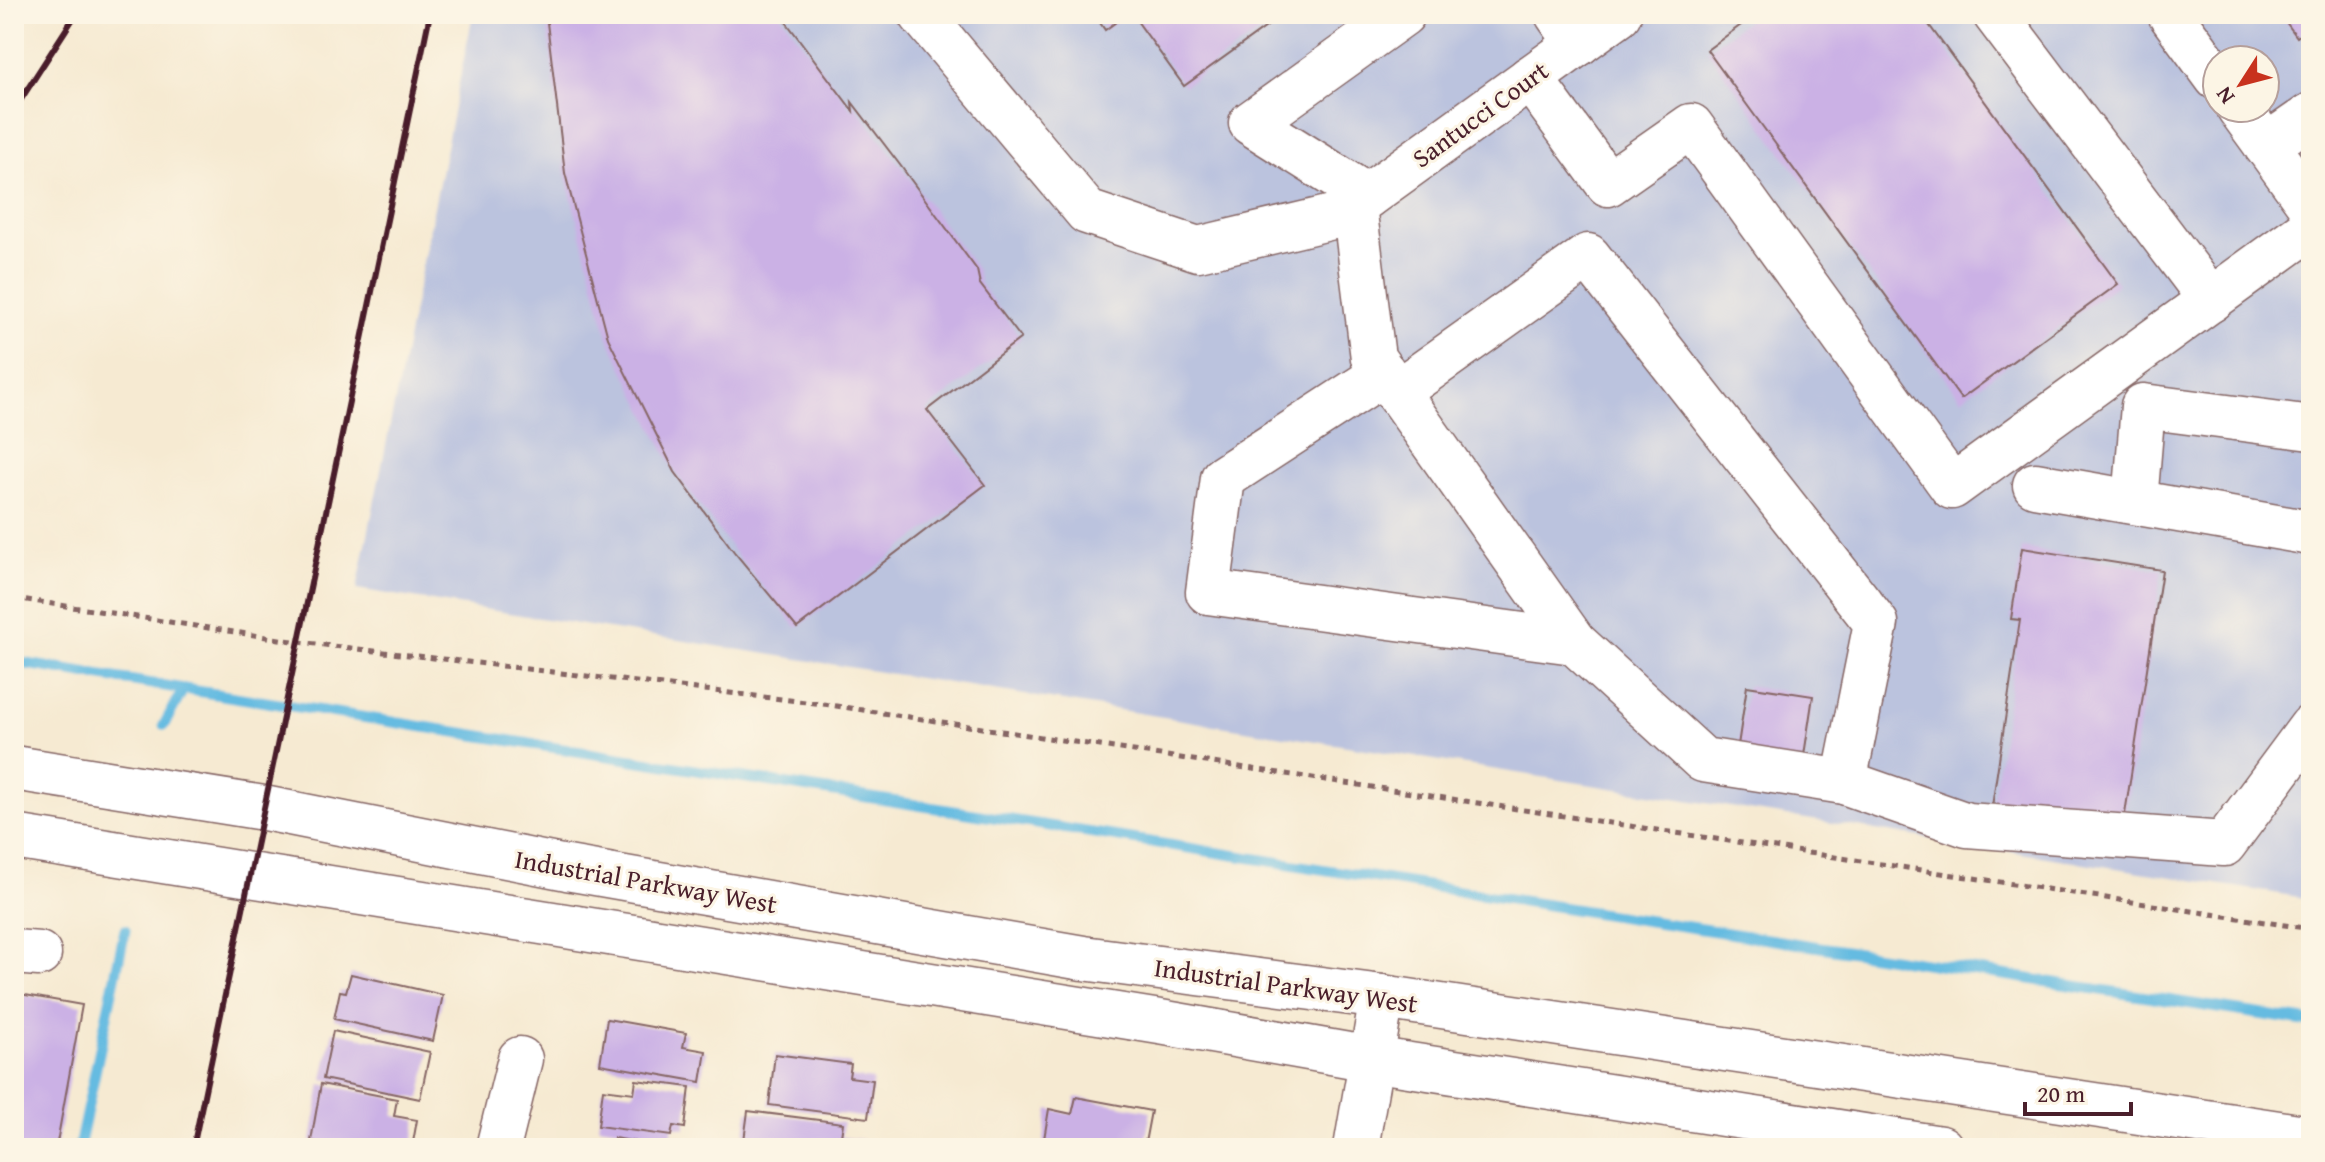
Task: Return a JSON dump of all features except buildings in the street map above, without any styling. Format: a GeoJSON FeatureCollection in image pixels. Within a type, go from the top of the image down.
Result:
{"type":"FeatureCollection","features":[{"type":"Feature","properties":{"kind":"main road"},"geometry":{"type":"LineString","coordinates":[[921,14],[1087,212],[1198,249],[1354,205]]}},
{"type":"Feature","properties":{"kind":"main road"},"geometry":{"type":"LineString","coordinates":[[1403,14],[1251,123],[1354,205],[1373,358],[1574,642],[1703,760],[1844,782],[1967,825],[2224,844],[2311,727]]}},
{"type":"Feature","properties":{"kind":"main road","name":"Santucci Court"},"geometry":{"type":"LineString","coordinates":[[1354,205],[1530,78],[1568,29],[1619,14]]}},
{"type":"Feature","properties":{"kind":"main road"},"geometry":{"type":"LineString","coordinates":[[1995,14],[2211,300]]}},
{"type":"Feature","properties":{"kind":"main road"},"geometry":{"type":"LineString","coordinates":[[2170,14],[2201,56]]}},
{"type":"Feature","properties":{"kind":"main road"},"geometry":{"type":"LineString","coordinates":[[1530,78],[1608,184],[1691,126],[1952,487],[2311,227]]}},
{"type":"Feature","properties":{"kind":"main road"},"geometry":{"type":"LineString","coordinates":[[2266,146],[2311,115]]}},
{"type":"Feature","properties":{"kind":"main road"},"geometry":{"type":"LineString","coordinates":[[2250,124],[2311,207]]}},
{"type":"Feature","properties":{"kind":"main road"},"geometry":{"type":"LineString","coordinates":[[1574,642],[1208,592],[1223,478],[1390,382],[1588,256],[1876,623],[1844,782]]}},
{"type":"Feature","properties":{"kind":"main road"},"geometry":{"type":"LineString","coordinates":[[2135,502],[2143,406],[2311,428]]}},
{"type":"Feature","properties":{"kind":"main road"},"geometry":{"type":"LineString","coordinates":[[2035,485],[2311,533]]}},
{"type":"Feature","properties":{"kind":"main road","name":"Industrial Parkway West"},"geometry":{"type":"LineString","coordinates":[[14,768],[264,808],[567,868],[1068,955],[1382,997],[2311,1138]]}},
{"type":"Feature","properties":{"kind":"main road","name":"Industrial Parkway West"},"geometry":{"type":"LineString","coordinates":[[14,837],[1160,1022],[1371,1059],[1941,1148]]}},
{"type":"Feature","properties":{"kind":"main road"},"geometry":{"type":"LineString","coordinates":[[1356,1148],[1382,997]]}},
{"type":"Feature","properties":{"kind":"main road"},"geometry":{"type":"LineString","coordinates":[[498,1148],[520,1059]]}},
{"type":"Feature","properties":{"kind":"path"},"geometry":{"type":"LineString","coordinates":[[14,598],[299,642],[823,704],[2311,929]]}},
{"type":"Feature","properties":{"kind":"shaded area"},"geometry":{"type":"Polygon","coordinates":[[[473,14],[2311,14],[2311,899],[357,589],[473,14]]]}},
{"type":"Feature","properties":{"kind":"waterway"},"geometry":{"type":"LineString","coordinates":[[14,662],[1630,918],[2311,1022]]}},
{"type":"Feature","properties":{"kind":"waterway"},"geometry":{"type":"LineString","coordinates":[[164,725],[183,690]]}},
{"type":"Feature","properties":{"kind":"waterway"},"geometry":{"type":"LineString","coordinates":[[79,1148],[125,930]]}},
{"type":"Feature","properties":{"kind":"railway"},"geometry":{"type":"LineString","coordinates":[[14,110],[76,14]]}},
{"type":"Feature","properties":{"kind":"railway"},"geometry":{"type":"LineString","coordinates":[[193,1148],[430,14]]}}]}
